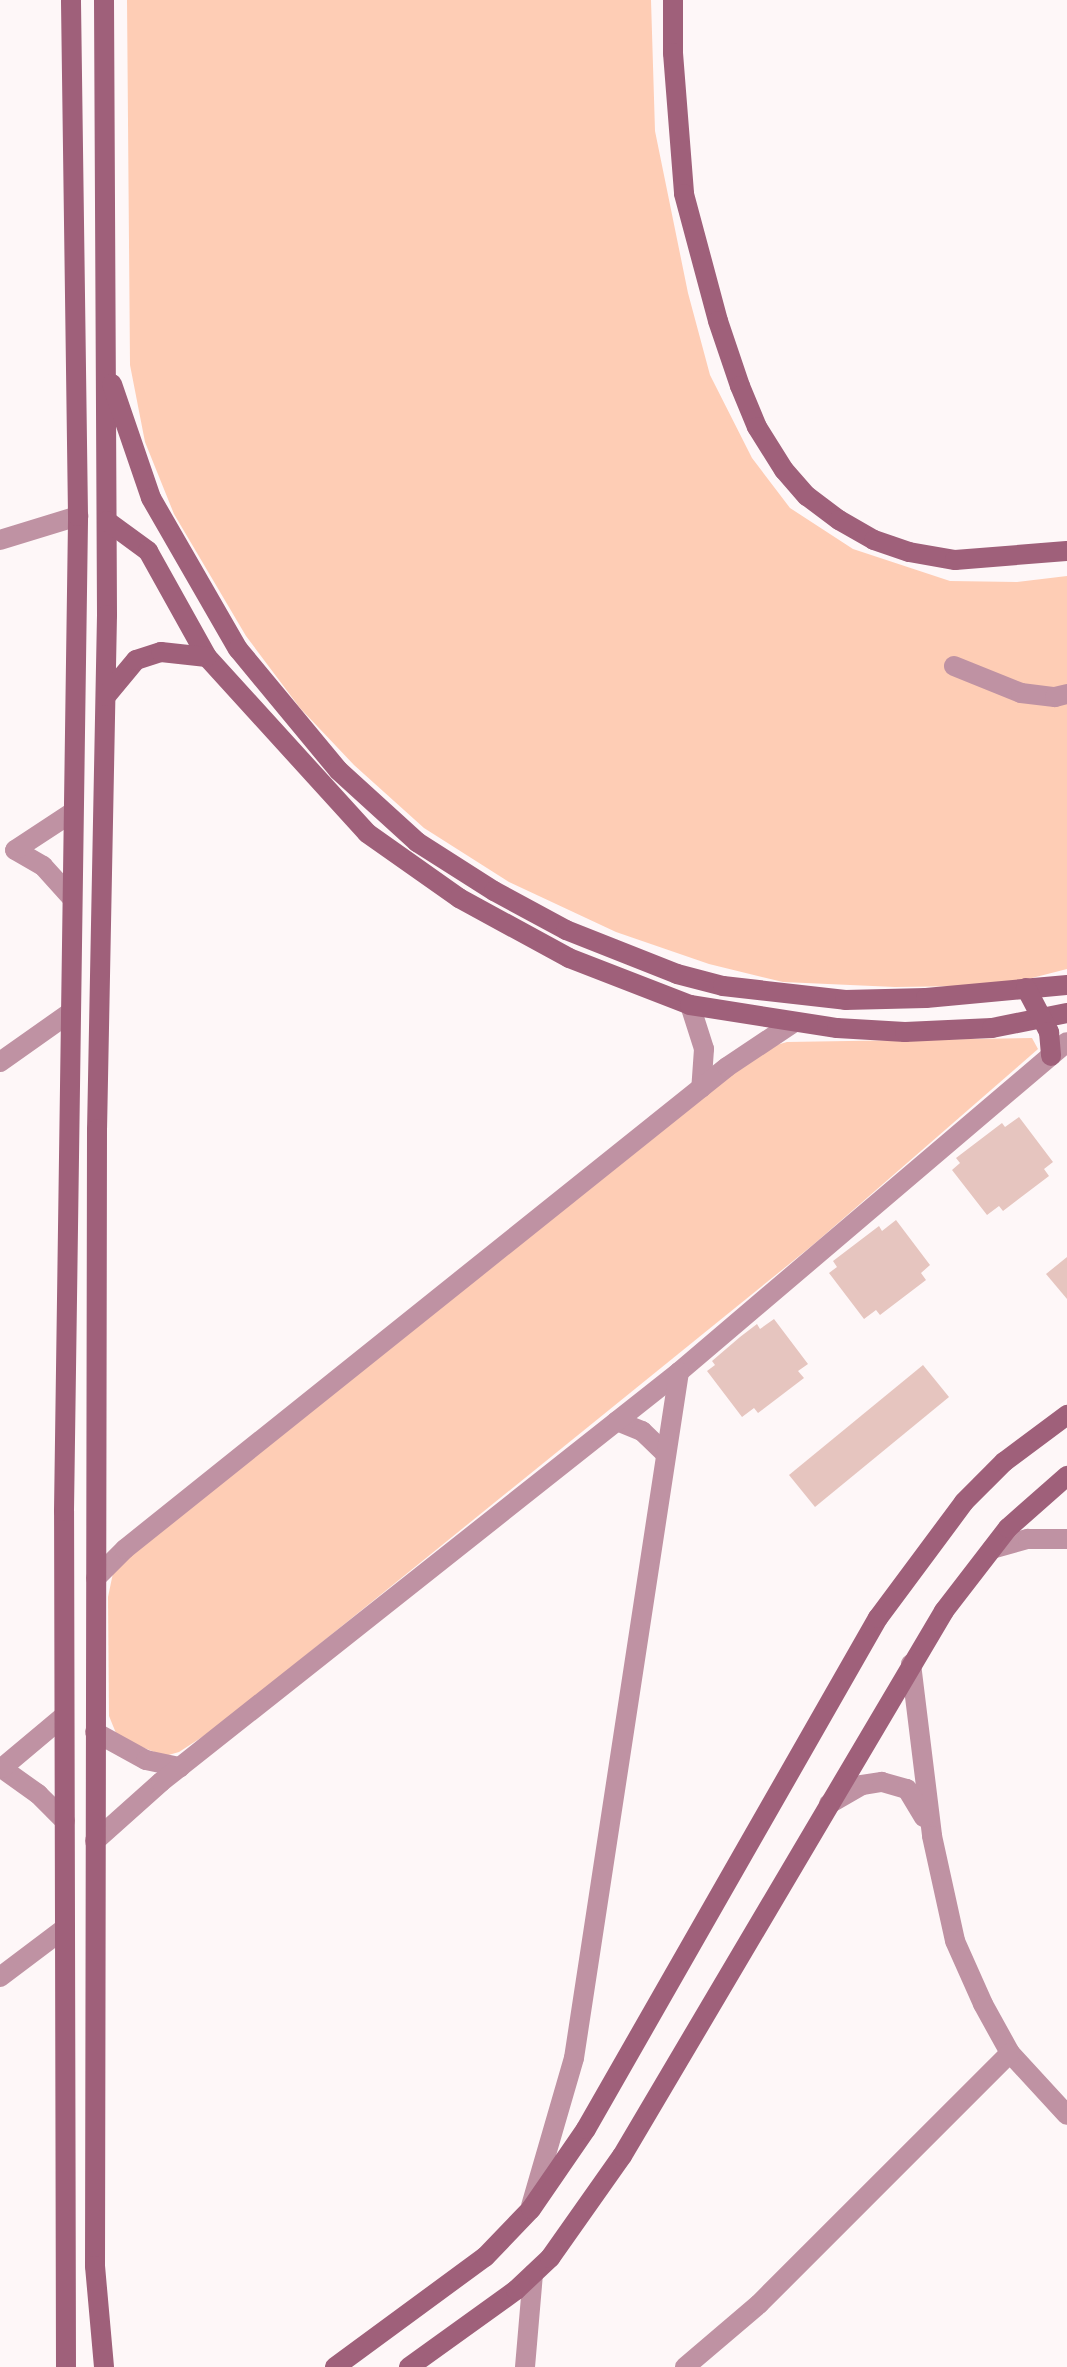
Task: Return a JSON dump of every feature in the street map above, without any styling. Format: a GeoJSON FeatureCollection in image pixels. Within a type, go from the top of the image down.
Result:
{"type":"FeatureCollection","features":[{"type":"Feature","properties":{"kind":"street"},"geometry":{"type":"LineString","coordinates":[[66,2367],[64,1716],[68,1014],[78,516],[71,0]]}},
{"type":"Feature","properties":{"kind":"street"},"geometry":{"type":"LineString","coordinates":[[104,0],[107,521],[97,1129],[95,1732],[95,2266],[104,2367]]}},
{"type":"Feature","properties":{"kind":"street"},"geometry":{"type":"LineString","coordinates":[[673,0],[673,53],[684,194],[718,321],[740,386],[757,427],[784,470],[807,496],[839,520],[874,540],[909,552],[955,560],[1067,551]]}},
{"type":"Feature","properties":{"kind":"street"},"geometry":{"type":"LineString","coordinates":[[106,367],[151,498],[238,649],[338,770],[417,842],[494,891],[566,930],[692,978],[791,996],[845,1000],[926,998],[1067,985]]}},
{"type":"Feature","properties":{"kind":"street"},"geometry":{"type":"LineString","coordinates":[[0,540],[78,516]]}},
{"type":"Feature","properties":{"kind":"street"},"geometry":{"type":"LineString","coordinates":[[107,521],[148,551],[207,657],[321,786],[367,833],[404,862],[470,904],[569,958],[690,1005],[793,1023],[905,1032],[992,1028],[1067,1013]]}},
{"type":"Feature","properties":{"kind":"street"},"geometry":{"type":"LineString","coordinates":[[106,696],[136,660],[161,652],[207,657]]}},
{"type":"Feature","properties":{"kind":"street"},"geometry":{"type":"LineString","coordinates":[[954,666],[1021,693],[1055,697],[1067,694]]}},
{"type":"Feature","properties":{"kind":"street"},"geometry":{"type":"LineString","coordinates":[[8,852],[73,812]]}},
{"type":"Feature","properties":{"kind":"street"},"geometry":{"type":"LineString","coordinates":[[8,852],[43,866],[71,897]]}},
{"type":"Feature","properties":{"kind":"street"},"geometry":{"type":"LineString","coordinates":[[1026,988],[1049,1032],[1051,1056]]}},
{"type":"Feature","properties":{"kind":"street"},"geometry":{"type":"LineString","coordinates":[[690,1005],[704,1049],[701,1088]]}},
{"type":"Feature","properties":{"kind":"street"},"geometry":{"type":"LineString","coordinates":[[0,1062],[68,1014]]}},
{"type":"Feature","properties":{"kind":"street"},"geometry":{"type":"LineString","coordinates":[[96,1578],[125,1549],[753,1046],[793,1023]]}},
{"type":"Feature","properties":{"kind":"street"},"geometry":{"type":"LineString","coordinates":[[95,1841],[180,1767],[679,1372],[1067,1042]]}},
{"type":"Feature","properties":{"kind":"street"},"geometry":{"type":"LineString","coordinates":[[531,2209],[574,2058],[679,1372]]}},
{"type":"Feature","properties":{"kind":"street"},"geometry":{"type":"LineString","coordinates":[[335,2367],[485,2257],[531,2209],[586,2129],[878,1618],[964,1502],[1004,1462],[1067,1415]]}},
{"type":"Feature","properties":{"kind":"street"},"geometry":{"type":"LineString","coordinates":[[617,1421],[642,1431],[665,1453]]}},
{"type":"Feature","properties":{"kind":"street"},"geometry":{"type":"LineString","coordinates":[[409,2367],[455,2338],[550,2258],[622,2156],[944,1611],[1008,1528],[1067,1476]]}},
{"type":"Feature","properties":{"kind":"street"},"geometry":{"type":"LineString","coordinates":[[992,1549],[1028,1539],[1067,1539]]}},
{"type":"Feature","properties":{"kind":"street"},"geometry":{"type":"LineString","coordinates":[[911,1664],[932,1836],[955,1941],[983,2004],[1010,2053],[1067,2115]]}},
{"type":"Feature","properties":{"kind":"street"},"geometry":{"type":"LineString","coordinates":[[64,1716],[1,1768],[38,1794],[65,1821]]}},
{"type":"Feature","properties":{"kind":"street"},"geometry":{"type":"LineString","coordinates":[[95,1732],[146,1760],[180,1767]]}},
{"type":"Feature","properties":{"kind":"street"},"geometry":{"type":"LineString","coordinates":[[829,1804],[862,1785],[882,1782],[907,1789],[919,1803],[932,1836]]}},
{"type":"Feature","properties":{"kind":"street"},"geometry":{"type":"LineString","coordinates":[[0,1977],[65,1928]]}},
{"type":"Feature","properties":{"kind":"street"},"geometry":{"type":"LineString","coordinates":[[685,2367],[759,2304],[1010,2053]]}},
{"type":"Feature","properties":{"kind":"street"},"geometry":{"type":"LineString","coordinates":[[525,2367],[533,2274]]}},
{"type":"Feature","properties":{"kind":"shaded area"},"geometry":{"type":"Polygon","coordinates":[[[127,0],[651,0],[655,131],[688,293],[710,375],[752,458],[790,508],[853,549],[950,581],[1017,582],[1067,576],[1067,969],[1028,979],[969,986],[895,987],[783,982],[709,964],[616,932],[509,882],[424,828],[354,765],[300,708],[246,636],[174,514],[145,442],[130,365],[127,0]]]}},
{"type":"Feature","properties":{"kind":"shaded area"},"geometry":{"type":"Polygon","coordinates":[[[1032,1038],[1038,1049],[814,1244],[216,1728],[179,1752],[165,1756],[118,1738],[109,1716],[108,1597],[113,1573],[127,1553],[758,1050],[787,1042],[1032,1038]]]}},
{"type":"Feature","properties":{"kind":"building"},"geometry":{"type":"Polygon","coordinates":[[[1019,1117],[1053,1162],[1044,1169],[1049,1176],[1003,1211],[999,1206],[987,1215],[952,1170],[960,1163],[956,1158],[1002,1123],[1005,1127],[1019,1117]]]}},
{"type":"Feature","properties":{"kind":"building"},"geometry":{"type":"Polygon","coordinates":[[[896,1220],[930,1265],[921,1273],[926,1280],[880,1315],[876,1310],[864,1319],[829,1273],[837,1267],[833,1261],[879,1226],[882,1231],[896,1220]]]}},
{"type":"Feature","properties":{"kind":"building"},"geometry":{"type":"Polygon","coordinates":[[[1067,1257],[1067,1299],[1046,1274],[1067,1257]]]}},
{"type":"Feature","properties":{"kind":"building"},"geometry":{"type":"Polygon","coordinates":[[[774,1319],[808,1364],[798,1371],[804,1378],[758,1413],[754,1408],[742,1417],[707,1371],[715,1365],[712,1361],[740,1337],[757,1324],[760,1329],[774,1319]]]}},
{"type":"Feature","properties":{"kind":"building"},"geometry":{"type":"Polygon","coordinates":[[[923,1365],[949,1397],[815,1507],[789,1475],[923,1365]]]}}]}
